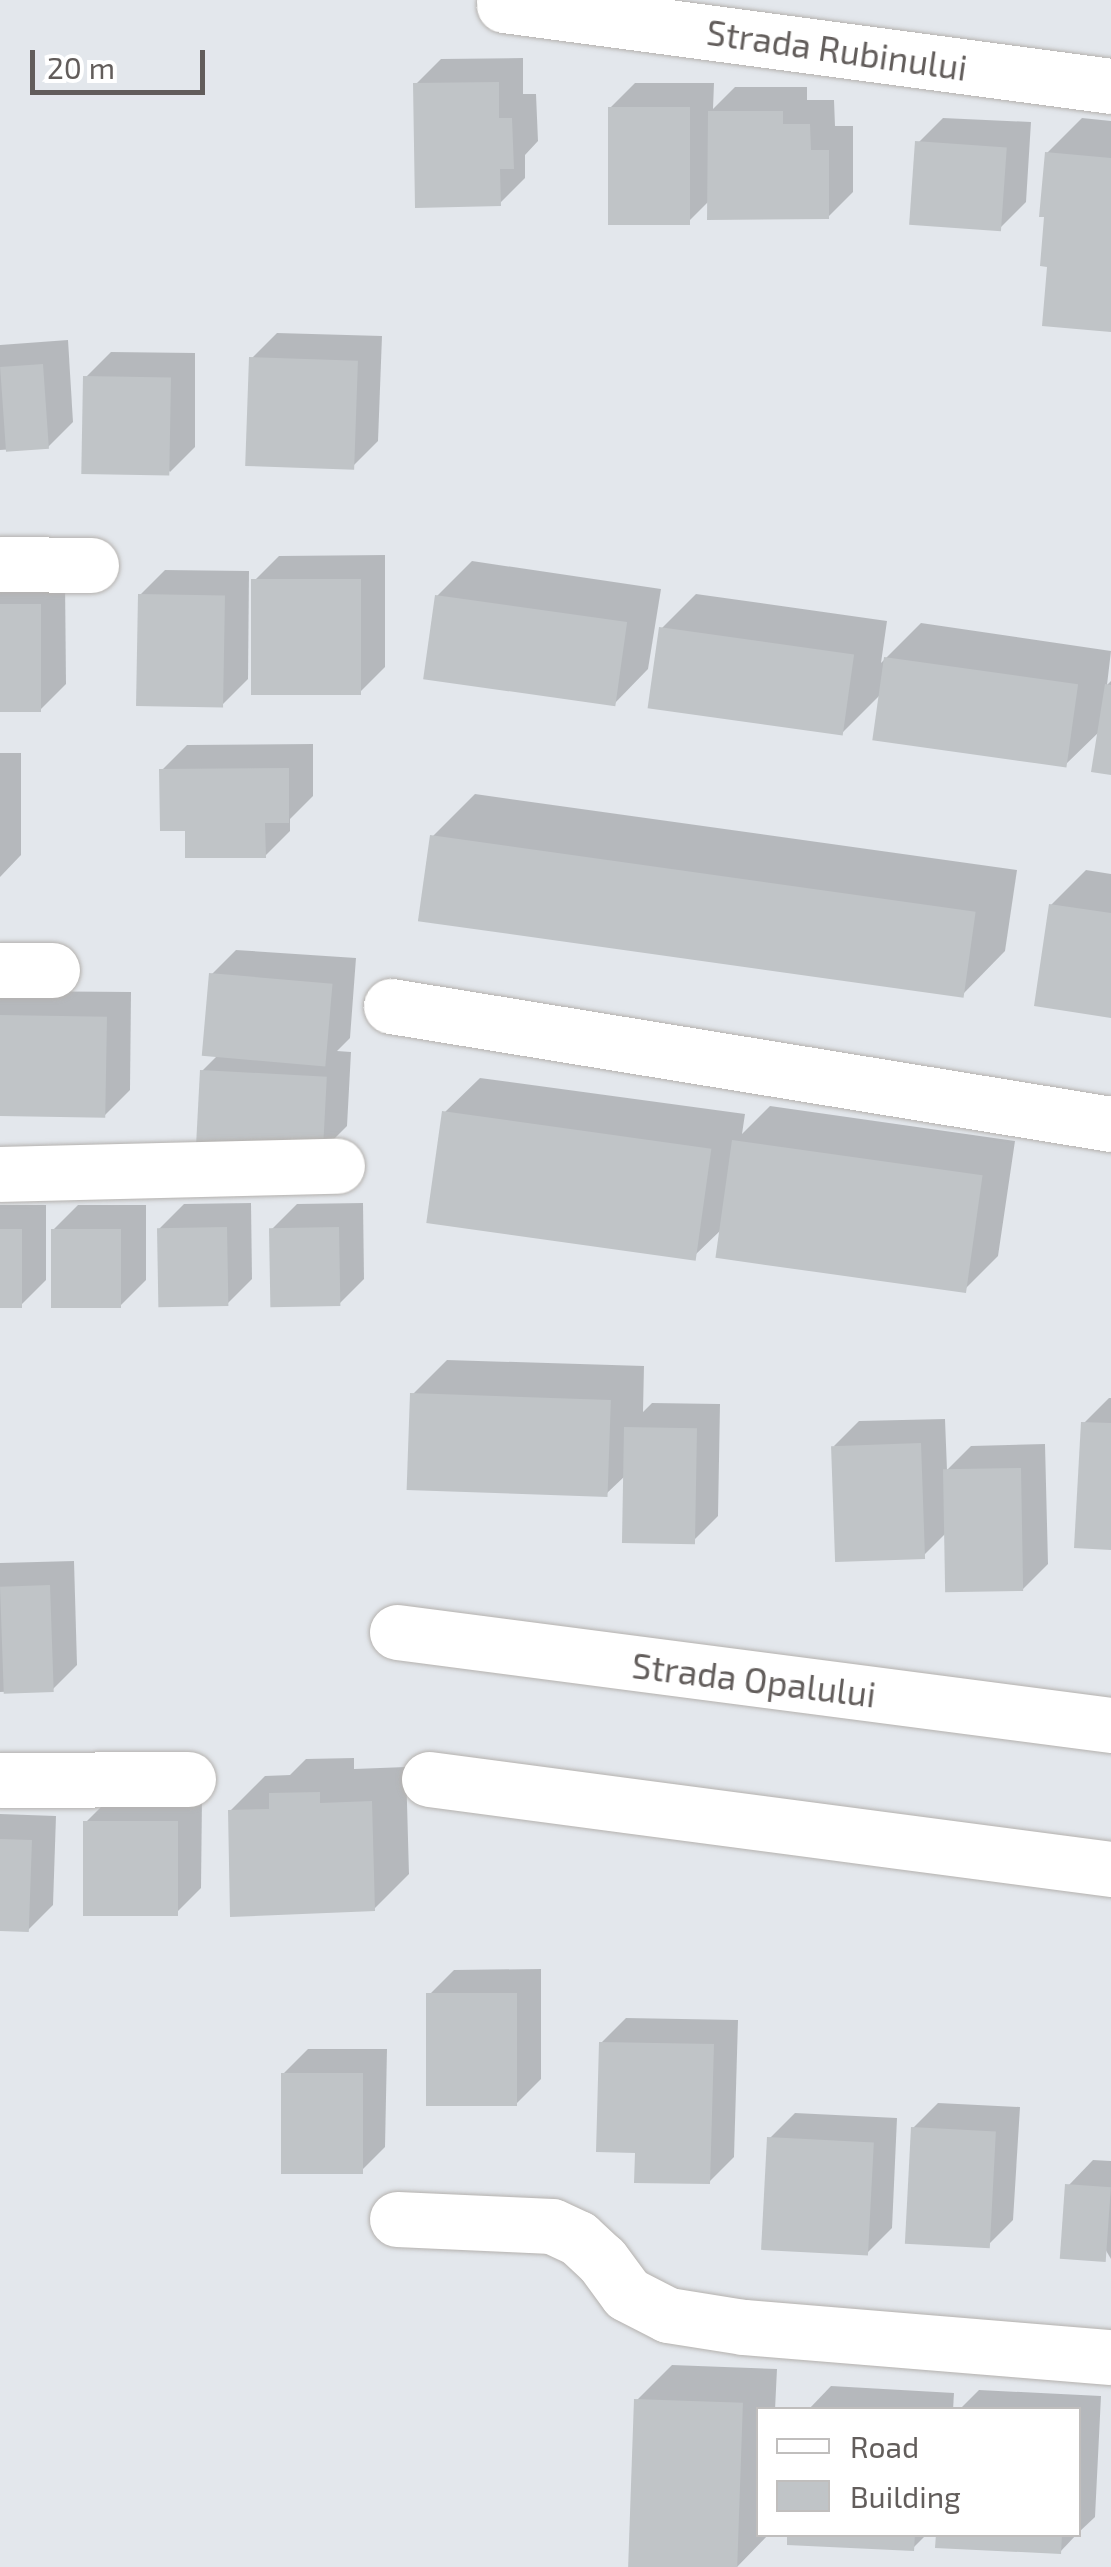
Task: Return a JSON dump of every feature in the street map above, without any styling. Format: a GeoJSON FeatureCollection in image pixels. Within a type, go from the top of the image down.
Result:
{"type":"FeatureCollection","features":[{"type":"Feature","properties":{"kind":"street","name":"Strada Rubinului"},"geometry":{"type":"LineString","coordinates":[[504,5],[1111,86]]}},
{"type":"Feature","properties":{"kind":"street"},"geometry":{"type":"LineString","coordinates":[[0,564],[91,565]]}},
{"type":"Feature","properties":{"kind":"street"},"geometry":{"type":"LineString","coordinates":[[391,1006],[1111,1124]]}},
{"type":"Feature","properties":{"kind":"street"},"geometry":{"type":"LineString","coordinates":[[0,1174],[336,1166]]}},
{"type":"Feature","properties":{"kind":"street","name":"Strada Opalului"},"geometry":{"type":"LineString","coordinates":[[397,1632],[1111,1725]]}},
{"type":"Feature","properties":{"kind":"street"},"geometry":{"type":"LineString","coordinates":[[0,1780],[188,1779]]}},
{"type":"Feature","properties":{"kind":"street"},"geometry":{"type":"LineString","coordinates":[[430,1779],[1111,1869]]}},
{"type":"Feature","properties":{"kind":"street"},"geometry":{"type":"LineString","coordinates":[[397,2219],[552,2226],[578,2238],[602,2260],[626,2294],[668,2315],[744,2327],[1111,2357]]}},
{"type":"Feature","properties":{"kind":"building"},"geometry":{"type":"Polygon","coordinates":[[[499,82],[499,118],[512,118],[514,169],[500,169],[501,206],[415,208],[413,83],[499,82]]]}},
{"type":"Feature","properties":{"kind":"building"},"geometry":{"type":"Polygon","coordinates":[[[608,107],[690,107],[690,225],[608,225],[608,107]]]}},
{"type":"Feature","properties":{"kind":"building"},"geometry":{"type":"Polygon","coordinates":[[[708,111],[783,111],[783,124],[810,124],[811,150],[829,150],[829,219],[707,220],[708,111]]]}},
{"type":"Feature","properties":{"kind":"building"},"geometry":{"type":"Polygon","coordinates":[[[915,141],[1007,147],[1001,231],[909,225],[915,141]]]}},
{"type":"Feature","properties":{"kind":"building"},"geometry":{"type":"Polygon","coordinates":[[[1045,152],[1111,158],[1111,332],[1042,326],[1047,267],[1040,266],[1044,217],[1039,217],[1045,152]]]}},
{"type":"Feature","properties":{"kind":"building"},"geometry":{"type":"Polygon","coordinates":[[[249,357],[358,361],[354,470],[245,466],[249,357]]]}},
{"type":"Feature","properties":{"kind":"building"},"geometry":{"type":"Polygon","coordinates":[[[43,364],[49,449],[6,452],[0,367],[43,364]]]}},
{"type":"Feature","properties":{"kind":"building"},"geometry":{"type":"Polygon","coordinates":[[[83,376],[171,378],[169,476],[81,474],[83,376]]]}},
{"type":"Feature","properties":{"kind":"building"},"geometry":{"type":"Polygon","coordinates":[[[251,579],[361,579],[361,695],[251,695],[251,579]]]}},
{"type":"Feature","properties":{"kind":"building"},"geometry":{"type":"Polygon","coordinates":[[[138,594],[225,596],[223,708],[136,706],[138,594]]]}},
{"type":"Feature","properties":{"kind":"building"},"geometry":{"type":"Polygon","coordinates":[[[435,595],[627,622],[615,706],[423,679],[435,595]]]}},
{"type":"Feature","properties":{"kind":"building"},"geometry":{"type":"Polygon","coordinates":[[[0,604],[41,604],[41,712],[0,712],[0,604]]]}},
{"type":"Feature","properties":{"kind":"building"},"geometry":{"type":"Polygon","coordinates":[[[659,627],[854,654],[843,736],[648,708],[659,627]]]}},
{"type":"Feature","properties":{"kind":"building"},"geometry":{"type":"Polygon","coordinates":[[[884,657],[1078,684],[1066,767],[872,740],[884,657]]]}},
{"type":"Feature","properties":{"kind":"building"},"geometry":{"type":"Polygon","coordinates":[[[1105,684],[1111,685],[1111,775],[1091,772],[1105,684]]]}},
{"type":"Feature","properties":{"kind":"building"},"geometry":{"type":"Polygon","coordinates":[[[289,768],[289,823],[265,823],[266,858],[185,858],[185,831],[160,831],[159,769],[289,768]]]}},
{"type":"Feature","properties":{"kind":"building"},"geometry":{"type":"Polygon","coordinates":[[[430,835],[976,912],[964,998],[418,921],[430,835]]]}},
{"type":"Feature","properties":{"kind":"building"},"geometry":{"type":"Polygon","coordinates":[[[1049,904],[1111,913],[1111,1018],[1034,1006],[1049,904]]]}},
{"type":"Feature","properties":{"kind":"building"},"geometry":{"type":"Polygon","coordinates":[[[209,973],[333,984],[325,1066],[202,1056],[209,973]]]}},
{"type":"Feature","properties":{"kind":"building"},"geometry":{"type":"Polygon","coordinates":[[[0,1015],[107,1017],[105,1118],[0,1116],[0,1015]]]}},
{"type":"Feature","properties":{"kind":"building"},"geometry":{"type":"Polygon","coordinates":[[[200,1070],[327,1077],[323,1155],[196,1148],[200,1070]]]}},
{"type":"Feature","properties":{"kind":"building"},"geometry":{"type":"Polygon","coordinates":[[[442,1111],[711,1149],[696,1261],[426,1223],[442,1111]]]}},
{"type":"Feature","properties":{"kind":"building"},"geometry":{"type":"Polygon","coordinates":[[[732,1140],[983,1175],[966,1293],[715,1258],[732,1140]]]}},
{"type":"Feature","properties":{"kind":"building"},"geometry":{"type":"Polygon","coordinates":[[[227,1227],[228,1306],[158,1307],[157,1228],[227,1227]]]}},
{"type":"Feature","properties":{"kind":"building"},"geometry":{"type":"Polygon","coordinates":[[[339,1227],[340,1306],[270,1307],[269,1228],[339,1227]]]}},
{"type":"Feature","properties":{"kind":"building"},"geometry":{"type":"Polygon","coordinates":[[[0,1229],[22,1229],[22,1308],[0,1308],[0,1229]]]}},
{"type":"Feature","properties":{"kind":"building"},"geometry":{"type":"Polygon","coordinates":[[[51,1229],[121,1229],[121,1308],[51,1308],[51,1229]]]}},
{"type":"Feature","properties":{"kind":"building"},"geometry":{"type":"Polygon","coordinates":[[[410,1393],[611,1400],[607,1497],[407,1490],[410,1393]]]}},
{"type":"Feature","properties":{"kind":"building"},"geometry":{"type":"Polygon","coordinates":[[[1081,1422],[1111,1423],[1111,1550],[1074,1548],[1081,1422]]]}},
{"type":"Feature","properties":{"kind":"building"},"geometry":{"type":"Polygon","coordinates":[[[624,1427],[697,1428],[695,1544],[622,1543],[624,1427]]]}},
{"type":"Feature","properties":{"kind":"building"},"geometry":{"type":"Polygon","coordinates":[[[921,1443],[925,1559],[835,1562],[831,1446],[921,1443]]]}},
{"type":"Feature","properties":{"kind":"building"},"geometry":{"type":"Polygon","coordinates":[[[1021,1468],[1023,1591],[945,1592],[943,1469],[1021,1468]]]}},
{"type":"Feature","properties":{"kind":"building"},"geometry":{"type":"Polygon","coordinates":[[[50,1585],[54,1692],[4,1694],[0,1587],[50,1585]]]}},
{"type":"Feature","properties":{"kind":"building"},"geometry":{"type":"Polygon","coordinates":[[[320,1792],[320,1803],[372,1801],[375,1911],[230,1917],[228,1810],[269,1809],[269,1793],[320,1792]]]}},
{"type":"Feature","properties":{"kind":"building"},"geometry":{"type":"Polygon","coordinates":[[[83,1821],[178,1821],[178,1916],[83,1916],[83,1821]]]}},
{"type":"Feature","properties":{"kind":"building"},"geometry":{"type":"Polygon","coordinates":[[[0,1839],[32,1840],[29,1932],[0,1931],[0,1839]]]}},
{"type":"Feature","properties":{"kind":"building"},"geometry":{"type":"Polygon","coordinates":[[[426,1993],[517,1993],[517,2106],[426,2106],[426,1993]]]}},
{"type":"Feature","properties":{"kind":"building"},"geometry":{"type":"Polygon","coordinates":[[[599,2042],[714,2044],[710,2184],[634,2183],[635,2153],[596,2152],[599,2042]]]}},
{"type":"Feature","properties":{"kind":"building"},"geometry":{"type":"Polygon","coordinates":[[[281,2073],[363,2073],[363,2174],[281,2174],[281,2073]]]}},
{"type":"Feature","properties":{"kind":"building"},"geometry":{"type":"Polygon","coordinates":[[[911,2127],[996,2131],[990,2248],[905,2244],[911,2127]]]}},
{"type":"Feature","properties":{"kind":"building"},"geometry":{"type":"Polygon","coordinates":[[[767,2137],[874,2143],[868,2255],[761,2250],[767,2137]]]}},
{"type":"Feature","properties":{"kind":"building"},"geometry":{"type":"Polygon","coordinates":[[[1065,2184],[1111,2187],[1106,2262],[1060,2259],[1065,2184]]]}},
{"type":"Feature","properties":{"kind":"building"},"geometry":{"type":"Polygon","coordinates":[[[634,2399],[743,2403],[737,2567],[628,2567],[634,2399]]]}},
{"type":"Feature","properties":{"kind":"building"},"geometry":{"type":"Polygon","coordinates":[[[787,2537],[915,2537],[914,2551],[787,2545],[787,2537]]]}},
{"type":"Feature","properties":{"kind":"building"},"geometry":{"type":"Polygon","coordinates":[[[936,2537],[1062,2537],[1061,2554],[935,2548],[936,2537]]]}}]}
